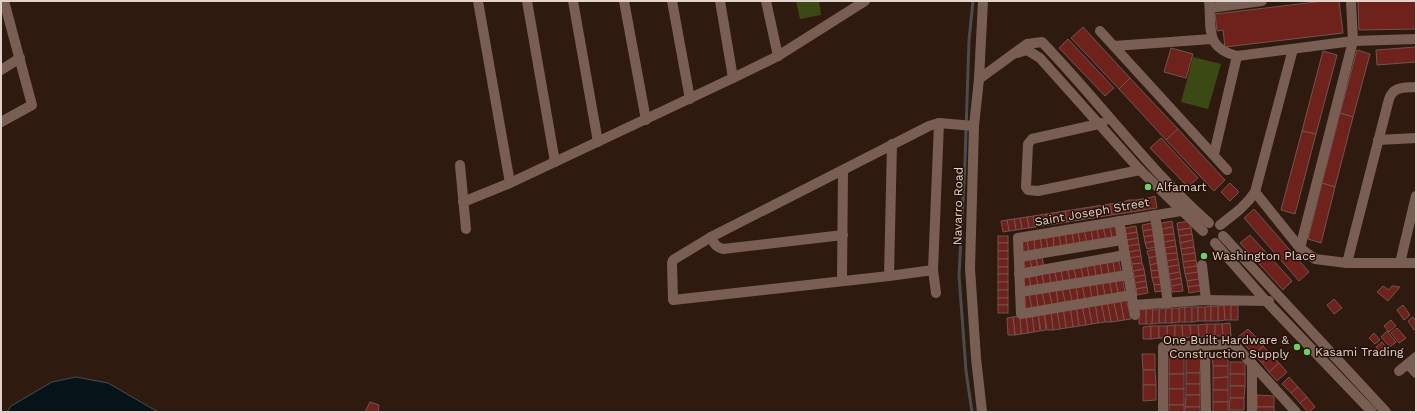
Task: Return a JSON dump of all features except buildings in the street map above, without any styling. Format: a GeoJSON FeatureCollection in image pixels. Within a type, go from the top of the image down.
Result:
{"type":"FeatureCollection","features":[{"type":"Feature","properties":{"kind":"street"},"geometry":{"type":"LineString","coordinates":[[1,122],[32,105],[20,58],[4,19],[4,1]]}},
{"type":"Feature","properties":{"kind":"street"},"geometry":{"type":"LineString","coordinates":[[478,1],[510,183]]}},
{"type":"Feature","properties":{"kind":"street"},"geometry":{"type":"LineString","coordinates":[[527,1],[555,162]]}},
{"type":"Feature","properties":{"kind":"street"},"geometry":{"type":"LineString","coordinates":[[573,1],[598,142]]}},
{"type":"Feature","properties":{"kind":"street"},"geometry":{"type":"LineString","coordinates":[[624,1],[646,120]]}},
{"type":"Feature","properties":{"kind":"street"},"geometry":{"type":"LineString","coordinates":[[672,1],[690,99]]}},
{"type":"Feature","properties":{"kind":"street"},"geometry":{"type":"LineString","coordinates":[[720,1],[733,78]]}},
{"type":"Feature","properties":{"kind":"street"},"geometry":{"type":"LineString","coordinates":[[766,1],[778,56]]}},
{"type":"Feature","properties":{"kind":"street"},"geometry":{"type":"LineString","coordinates":[[463,202],[510,183],[646,120],[778,56],[865,1]]}},
{"type":"Feature","properties":{"kind":"street","name":"Navarro Road"},"geometry":{"type":"LineString","coordinates":[[982,412],[976,358],[970,268],[969,126],[979,79],[983,1]]}},
{"type":"Feature","properties":{"kind":"street"},"geometry":{"type":"LineString","coordinates":[[1262,1],[1209,5],[1212,38],[1221,50],[1236,56],[1353,41],[1416,39]]}},
{"type":"Feature","properties":{"kind":"street"},"geometry":{"type":"LineString","coordinates":[[1300,248],[1353,41],[1351,1]]}},
{"type":"Feature","properties":{"kind":"street"},"geometry":{"type":"LineString","coordinates":[[1100,31],[1227,170]]}},
{"type":"Feature","properties":{"kind":"street"},"geometry":{"type":"LineString","coordinates":[[1114,46],[1212,38]]}},
{"type":"Feature","properties":{"kind":"street"},"geometry":{"type":"LineString","coordinates":[[979,79],[1027,44],[1042,42],[1061,61],[1111,120],[1211,227]]}},
{"type":"Feature","properties":{"kind":"street"},"geometry":{"type":"LineString","coordinates":[[1293,49],[1255,192],[1242,208],[1211,227],[1205,239],[1211,243],[1214,243],[1266,301],[1372,412]]}},
{"type":"Feature","properties":{"kind":"street"},"geometry":{"type":"LineString","coordinates":[[1011,55],[1027,50],[1040,58],[1140,170],[1183,210],[1211,227],[1224,232],[1223,236],[1386,412]]}},
{"type":"Feature","properties":{"kind":"street"},"geometry":{"type":"LineString","coordinates":[[1214,154],[1236,56]]}},
{"type":"Feature","properties":{"kind":"street"},"geometry":{"type":"LineString","coordinates":[[1,70],[20,58]]}},
{"type":"Feature","properties":{"kind":"street"},"geometry":{"type":"LineString","coordinates":[[1061,61],[1066,87]]}},
{"type":"Feature","properties":{"kind":"street"},"geometry":{"type":"LineString","coordinates":[[1347,263],[1391,93],[1401,88],[1416,87]]}},
{"type":"Feature","properties":{"kind":"street"},"geometry":{"type":"LineString","coordinates":[[1111,120],[1032,139],[1028,144],[1026,187],[1028,190],[1038,191],[1140,170]]}},
{"type":"Feature","properties":{"kind":"street"},"geometry":{"type":"LineString","coordinates":[[936,293],[933,270],[939,123]]}},
{"type":"Feature","properties":{"kind":"street"},"geometry":{"type":"LineString","coordinates":[[933,270],[673,300],[673,260],[711,237],[929,126],[939,123],[969,126]]}},
{"type":"Feature","properties":{"kind":"street"},"geometry":{"type":"LineString","coordinates":[[1378,140],[1416,138]]}},
{"type":"Feature","properties":{"kind":"street"},"geometry":{"type":"LineString","coordinates":[[889,276],[892,144]]}},
{"type":"Feature","properties":{"kind":"street"},"geometry":{"type":"LineString","coordinates":[[460,165],[466,229]]}},
{"type":"Feature","properties":{"kind":"street"},"geometry":{"type":"LineString","coordinates":[[842,281],[843,171]]}},
{"type":"Feature","properties":{"kind":"street"},"geometry":{"type":"LineString","coordinates":[[1155,184],[1165,179]]}},
{"type":"Feature","properties":{"kind":"street"},"geometry":{"type":"LineString","coordinates":[[1255,192],[1300,248],[1315,259],[1347,263],[1416,263]]}},
{"type":"Feature","properties":{"kind":"street"},"geometry":{"type":"LineString","coordinates":[[1400,263],[1416,196]]}},
{"type":"Feature","properties":{"kind":"street","name":"Saint Joseph Street"},"geometry":{"type":"LineString","coordinates":[[1019,257],[1018,238],[1193,209]]}},
{"type":"Feature","properties":{"kind":"street"},"geometry":{"type":"LineString","coordinates":[[1156,214],[1168,303]]}},
{"type":"Feature","properties":{"kind":"street"},"geometry":{"type":"LineString","coordinates":[[1119,221],[1134,310],[1168,303],[1206,300],[1284,301]]}},
{"type":"Feature","properties":{"kind":"street"},"geometry":{"type":"LineString","coordinates":[[711,237],[718,248],[723,249],[843,235]]}},
{"type":"Feature","properties":{"kind":"street"},"geometry":{"type":"LineString","coordinates":[[1214,243],[1221,240],[1223,236]]}},
{"type":"Feature","properties":{"kind":"street"},"geometry":{"type":"LineString","coordinates":[[1122,240],[1019,257],[1021,314],[1132,295]]}},
{"type":"Feature","properties":{"kind":"street"},"geometry":{"type":"LineString","coordinates":[[1019,274],[1125,255]]}},
{"type":"Feature","properties":{"kind":"street"},"geometry":{"type":"LineString","coordinates":[[1202,265],[1206,300]]}},
{"type":"Feature","properties":{"kind":"street"},"geometry":{"type":"LineString","coordinates":[[1020,292],[1128,275]]}},
{"type":"Feature","properties":{"kind":"street"},"geometry":{"type":"LineString","coordinates":[[1163,412],[1163,347],[1234,344],[1295,411]]}},
{"type":"Feature","properties":{"kind":"street"},"geometry":{"type":"LineString","coordinates":[[1206,345],[1206,412]]}},
{"type":"Feature","properties":{"kind":"street"},"geometry":{"type":"LineString","coordinates":[[1399,370],[1416,357]]}},
{"type":"Feature","properties":{"kind":"street"},"geometry":{"type":"LineString","coordinates":[[1252,364],[1252,412]]}},
{"type":"Feature","properties":{"kind":"street"},"geometry":{"type":"LineString","coordinates":[[1408,364],[1416,373]]}},
{"type":"Feature","properties":{"kind":"green space"},"geometry":{"type":"Polygon","coordinates":[[[796,1],[819,1],[821,15],[800,19],[796,1]]]}},
{"type":"Feature","properties":{"kind":"green space"},"geometry":{"type":"Polygon","coordinates":[[[1193,57],[1221,64],[1208,109],[1181,102],[1193,57]]]}},
{"type":"Feature","properties":{"kind":"shaded area"},"geometry":{"type":"Polygon","coordinates":[[[76,377],[108,383],[158,412],[7,412],[11,406],[52,382],[76,377]]]}},
{"type":"Feature","properties":{"kind":"waterway"},"geometry":{"type":"LineString","coordinates":[[972,412],[966,371],[959,275],[969,40],[973,1]]}},
{"type":"Feature","properties":{"kind":"place","name":"Alfamart"},"geometry":{"type":"Point","coordinates":[1148,187]}},
{"type":"Feature","properties":{"kind":"place","name":"Washington Place"},"geometry":{"type":"Point","coordinates":[1204,256]}},
{"type":"Feature","properties":{"kind":"place","name":"One Built Hardware & Construction Supply"},"geometry":{"type":"Point","coordinates":[1297,347]}},
{"type":"Feature","properties":{"kind":"place","name":"Kasami Trading"},"geometry":{"type":"Point","coordinates":[1307,352]}}]}
